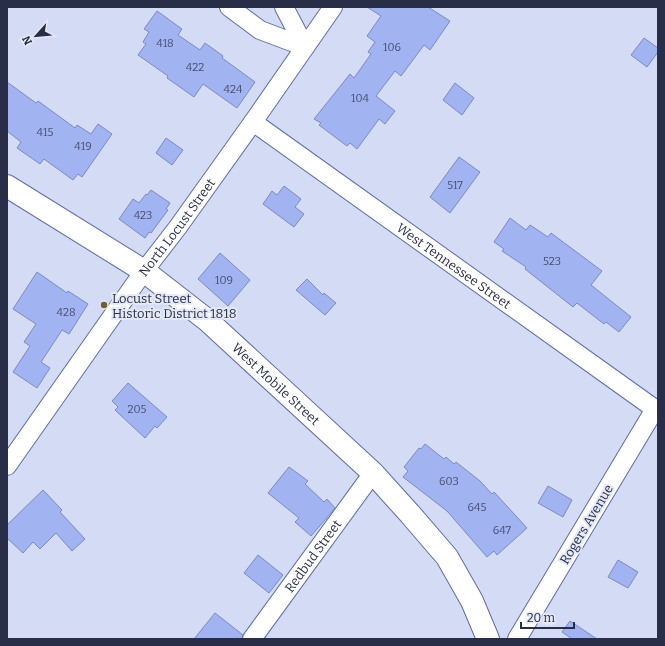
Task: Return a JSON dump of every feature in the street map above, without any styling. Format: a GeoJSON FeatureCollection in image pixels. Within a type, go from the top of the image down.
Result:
{"type":"FeatureCollection","features":[{"type":"Feature","properties":{"kind":"street"},"geometry":{"type":"LineString","coordinates":[[229,7],[260,30],[305,47]]}},
{"type":"Feature","properties":{"kind":"street"},"geometry":{"type":"LineString","coordinates":[[284,7],[305,47]]}},
{"type":"Feature","properties":{"kind":"street","name":"North Locust Street"},"geometry":{"type":"LineString","coordinates":[[7,466],[144,271],[178,227],[253,122],[333,7]]}},
{"type":"Feature","properties":{"kind":"street","name":"West Tennessee Street"},"geometry":{"type":"LineString","coordinates":[[253,122],[656,409]]}},
{"type":"Feature","properties":{"kind":"street","name":"West Mobile Street"},"geometry":{"type":"LineString","coordinates":[[7,186],[144,271],[207,320],[373,473],[447,557],[472,601],[488,639]]}},
{"type":"Feature","properties":{"kind":"street","name":"Rogers Avenue"},"geometry":{"type":"LineString","coordinates":[[517,639],[656,409]]}},
{"type":"Feature","properties":{"kind":"street","name":"Redbud Street"},"geometry":{"type":"LineString","coordinates":[[252,639],[373,473]]}},
{"type":"Feature","properties":{"kind":"building"},"geometry":{"type":"Polygon","coordinates":[[[367,7],[428,7],[450,21],[430,50],[424,45],[401,76],[395,71],[376,96],[395,111],[385,124],[379,119],[357,149],[350,143],[347,146],[319,125],[321,123],[314,119],[350,74],[354,78],[371,54],[368,52],[375,42],[367,36],[381,16],[367,7]]]}},
{"type":"Feature","properties":{"kind":"building"},"geometry":{"type":"Polygon","coordinates":[[[157,11],[182,29],[178,35],[200,50],[205,43],[223,56],[222,58],[255,82],[237,108],[203,84],[194,97],[138,55],[146,44],[143,42],[149,32],[144,29],[157,11]]]}},
{"type":"Feature","properties":{"kind":"building"},"geometry":{"type":"Polygon","coordinates":[[[644,38],[658,48],[658,52],[647,67],[631,55],[644,38]]]}},
{"type":"Feature","properties":{"kind":"building"},"geometry":{"type":"Polygon","coordinates":[[[7,82],[36,103],[38,101],[75,128],[77,125],[91,134],[98,124],[112,134],[82,177],[78,174],[73,180],[44,159],[40,164],[17,148],[21,142],[7,131],[7,82]]]}},
{"type":"Feature","properties":{"kind":"building"},"geometry":{"type":"Polygon","coordinates":[[[455,83],[474,98],[462,115],[443,100],[455,83]]]}},
{"type":"Feature","properties":{"kind":"building"},"geometry":{"type":"Polygon","coordinates":[[[166,138],[183,150],[172,165],[156,153],[166,138]]]}},
{"type":"Feature","properties":{"kind":"building"},"geometry":{"type":"Polygon","coordinates":[[[459,157],[480,172],[450,213],[430,197],[459,157]]]}},
{"type":"Feature","properties":{"kind":"building"},"geometry":{"type":"Polygon","coordinates":[[[284,186],[301,199],[295,207],[304,214],[294,227],[263,204],[272,191],[277,195],[284,186]]]}},
{"type":"Feature","properties":{"kind":"building"},"geometry":{"type":"Polygon","coordinates":[[[151,190],[170,203],[166,209],[168,210],[151,233],[149,232],[145,238],[119,219],[133,199],[139,203],[151,190]]]}},
{"type":"Feature","properties":{"kind":"building"},"geometry":{"type":"Polygon","coordinates":[[[510,218],[526,230],[530,225],[548,237],[551,233],[602,271],[591,285],[631,317],[619,332],[606,322],[604,324],[577,303],[573,307],[525,269],[526,267],[502,251],[504,249],[494,242],[510,218]]]}},
{"type":"Feature","properties":{"kind":"building"},"geometry":{"type":"Polygon","coordinates":[[[220,253],[250,280],[228,306],[198,279],[220,253]]]}},
{"type":"Feature","properties":{"kind":"building"},"geometry":{"type":"Polygon","coordinates":[[[37,272],[67,293],[68,291],[88,304],[69,334],[62,330],[41,362],[50,368],[37,388],[13,372],[30,346],[24,342],[36,324],[13,309],[37,272]]]}},
{"type":"Feature","properties":{"kind":"building"},"geometry":{"type":"Polygon","coordinates":[[[307,279],[323,295],[324,293],[336,303],[325,315],[296,290],[307,279]]]}},
{"type":"Feature","properties":{"kind":"building"},"geometry":{"type":"Polygon","coordinates":[[[128,383],[167,417],[157,428],[155,426],[145,438],[115,410],[118,407],[112,401],[128,383]]]}},
{"type":"Feature","properties":{"kind":"building"},"geometry":{"type":"Polygon","coordinates":[[[425,444],[444,459],[446,457],[454,464],[456,462],[480,481],[492,494],[494,492],[527,528],[497,555],[494,551],[487,557],[447,511],[403,477],[408,471],[404,467],[419,448],[421,449],[425,444]]]}},
{"type":"Feature","properties":{"kind":"building"},"geometry":{"type":"Polygon","coordinates":[[[289,467],[308,481],[305,484],[324,502],[327,499],[335,508],[311,536],[295,522],[299,518],[268,493],[289,467]]]}},
{"type":"Feature","properties":{"kind":"building"},"geometry":{"type":"Polygon","coordinates":[[[548,486],[572,500],[563,517],[538,503],[548,486]]]}},
{"type":"Feature","properties":{"kind":"building"},"geometry":{"type":"Polygon","coordinates":[[[43,490],[62,510],[60,512],[85,539],[72,551],[56,533],[40,549],[33,542],[23,553],[7,538],[7,525],[43,490]]]}},
{"type":"Feature","properties":{"kind":"building"},"geometry":{"type":"Polygon","coordinates":[[[258,555],[283,575],[269,593],[244,573],[258,555]]]}},
{"type":"Feature","properties":{"kind":"building"},"geometry":{"type":"Polygon","coordinates":[[[618,560],[638,572],[628,588],[608,577],[618,560]]]}},
{"type":"Feature","properties":{"kind":"building"},"geometry":{"type":"Polygon","coordinates":[[[215,613],[243,635],[242,639],[194,639],[215,613]]]}},
{"type":"Feature","properties":{"kind":"building"},"geometry":{"type":"Polygon","coordinates":[[[570,621],[597,639],[572,639],[562,632],[570,621]]]}},
{"type":"Feature","properties":{"kind":"place","name":"Locust Street Historic District 1818"},"geometry":{"type":"Point","coordinates":[104,305]}}]}
